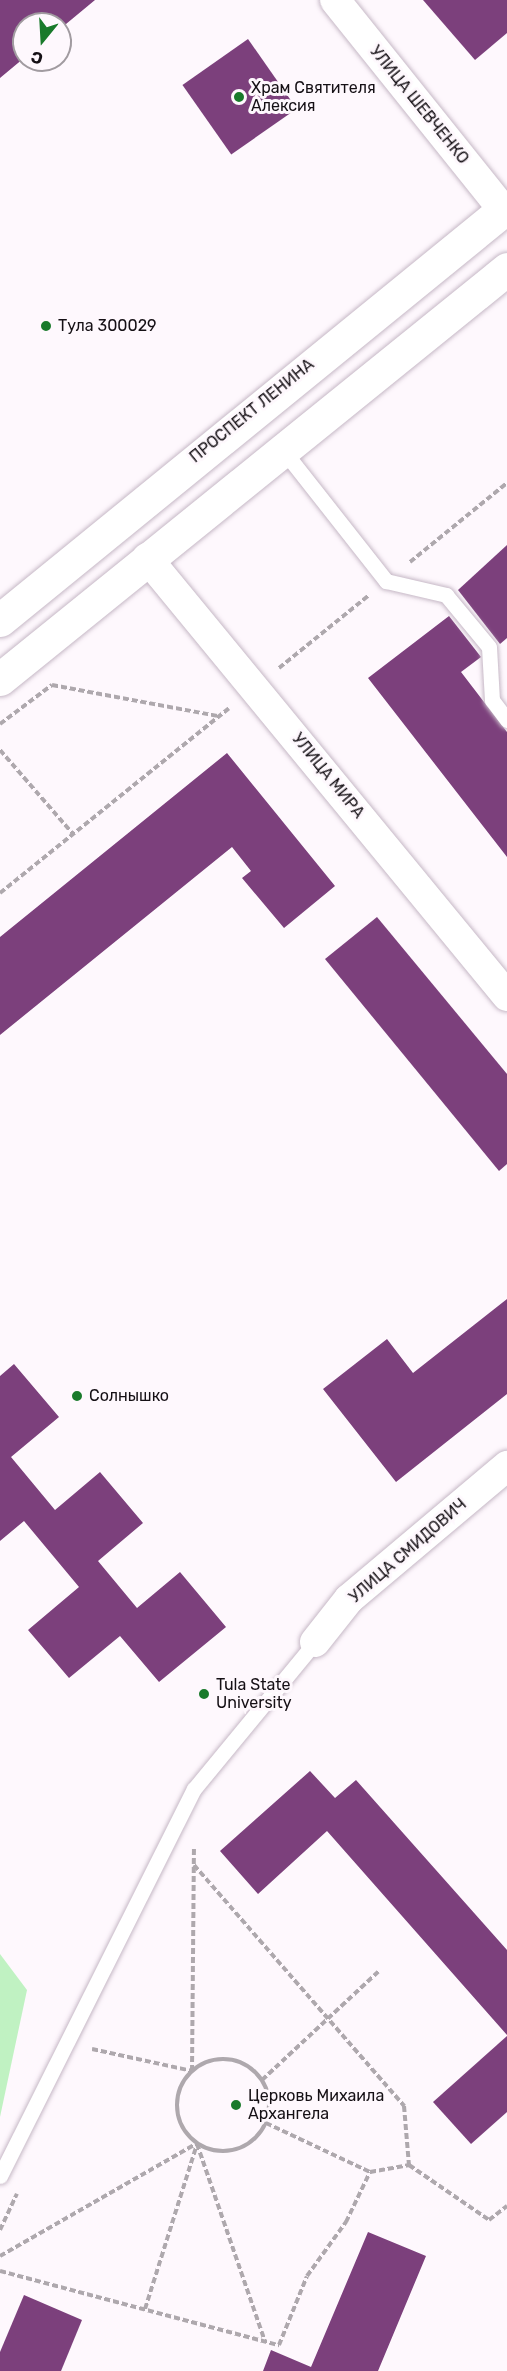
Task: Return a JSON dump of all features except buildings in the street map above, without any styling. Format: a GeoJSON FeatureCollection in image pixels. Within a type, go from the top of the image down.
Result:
{"type":"FeatureCollection","features":[{"type":"Feature","properties":{"kind":"main road","name":"ПРОСПЕКТ ЛЕНИНА"},"geometry":{"type":"LineString","coordinates":[[0,620],[118,521],[505,208]]}},
{"type":"Feature","properties":{"kind":"main road"},"geometry":{"type":"LineString","coordinates":[[0,679],[507,269]]}},
{"type":"Feature","properties":{"kind":"main road"},"geometry":{"type":"LineString","coordinates":[[118,521],[147,558]]}},
{"type":"Feature","properties":{"kind":"street","name":"УЛИЦА ШЕВЧЕНКО"},"geometry":{"type":"LineString","coordinates":[[335,0],[505,208]]}},
{"type":"Feature","properties":{"kind":"street","name":"УЛИЦА МИРА"},"geometry":{"type":"LineString","coordinates":[[147,558],[507,996]]}},
{"type":"Feature","properties":{"kind":"street","name":"УЛИЦА СМИДОВИЧ"},"geometry":{"type":"LineString","coordinates":[[315,1642],[349,1599],[507,1466]]}},
{"type":"Feature","properties":{"kind":"lane"},"geometry":{"type":"LineString","coordinates":[[283,450],[386,581],[446,594],[489,647],[492,700],[507,720]]}},
{"type":"Feature","properties":{"kind":"lane"},"geometry":{"type":"LineString","coordinates":[[0,2176],[194,1789],[315,1642]]}},
{"type":"Feature","properties":{"kind":"path"},"geometry":{"type":"LineString","coordinates":[[0,724],[52,686],[217,716]]}},
{"type":"Feature","properties":{"kind":"path"},"geometry":{"type":"LineString","coordinates":[[0,750],[72,834]]}},
{"type":"Feature","properties":{"kind":"path"},"geometry":{"type":"LineString","coordinates":[[194,1789],[192,2071],[177,2108],[180,2122],[197,2143],[266,2341]]}},
{"type":"Feature","properties":{"kind":"path"},"geometry":{"type":"LineString","coordinates":[[194,1865],[329,2014],[404,2106],[409,2165]]}},
{"type":"Feature","properties":{"kind":"path"},"geometry":{"type":"LineString","coordinates":[[262,2080],[329,2014],[380,1970]]}},
{"type":"Feature","properties":{"kind":"path"},"geometry":{"type":"LineString","coordinates":[[0,2256],[197,2143],[236,2150],[266,2123],[269,2109],[262,2080],[229,2059],[192,2071],[90,2048],[70,2038]]}},
{"type":"Feature","properties":{"kind":"path"},"geometry":{"type":"LineString","coordinates":[[266,2123],[370,2172],[409,2165],[489,2220],[507,2205]]}},
{"type":"Feature","properties":{"kind":"path"},"geometry":{"type":"LineString","coordinates":[[145,2309],[197,2143]]}},
{"type":"Feature","properties":{"kind":"path"},"geometry":{"type":"LineString","coordinates":[[0,2271],[279,2345],[307,2276],[346,2222],[370,2172]]}},
{"type":"Feature","properties":{"kind":"green space"},"geometry":{"type":"Polygon","coordinates":[[[0,1954],[27,1990],[0,2117],[0,1954]]]}},
{"type":"Feature","properties":{"kind":"place","name":"Храм Святителя Алексия"},"geometry":{"type":"Point","coordinates":[239,97]}},
{"type":"Feature","properties":{"kind":"place","name":"Тула 300029"},"geometry":{"type":"Point","coordinates":[46,326]}},
{"type":"Feature","properties":{"kind":"place","name":"Солнышко"},"geometry":{"type":"Point","coordinates":[77,1396]}},
{"type":"Feature","properties":{"kind":"place","name":"Tula State University"},"geometry":{"type":"Point","coordinates":[204,1694]}},
{"type":"Feature","properties":{"kind":"place","name":"Церковь Михаила Архангела"},"geometry":{"type":"Point","coordinates":[236,2105]}}]}
